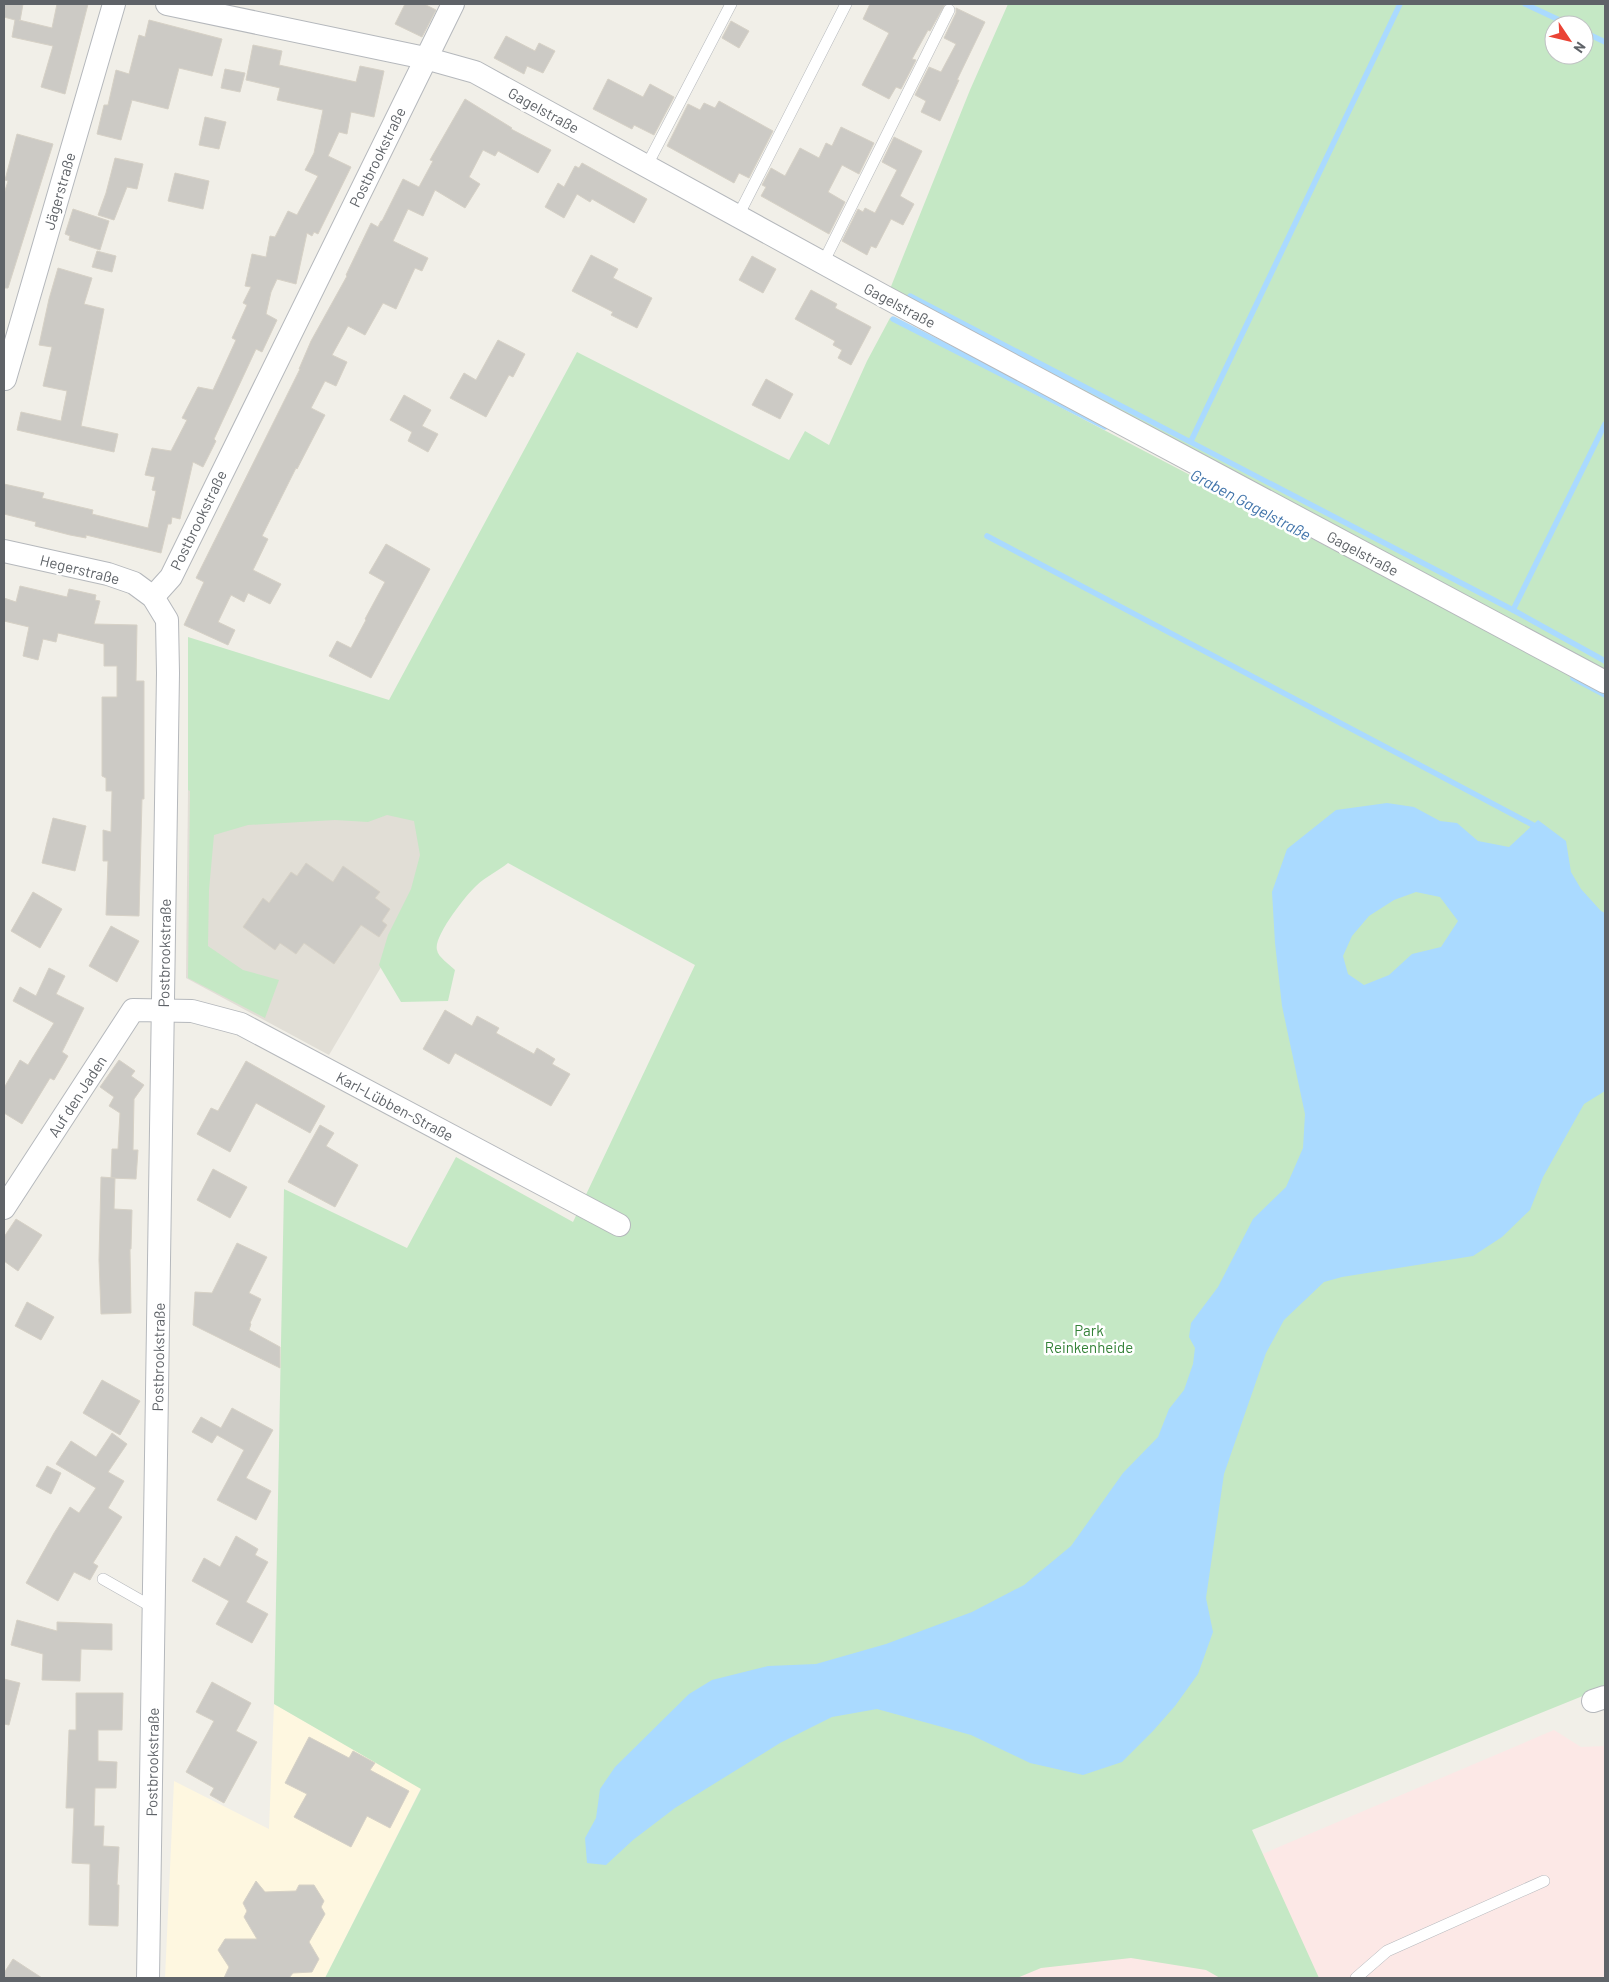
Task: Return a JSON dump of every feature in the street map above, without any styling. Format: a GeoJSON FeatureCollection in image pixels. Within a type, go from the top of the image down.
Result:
{"type":"FeatureCollection","features":[{"type":"Feature","properties":{"kind":"street","name":"Jägerstraße"},"geometry":{"type":"LineString","coordinates":[[5,379],[114,4]]}},
{"type":"Feature","properties":{"kind":"street","name":"Gagelstraße"},"geometry":{"type":"LineString","coordinates":[[167,4],[425,58],[475,72],[823,263],[1605,682]]}},
{"type":"Feature","properties":{"kind":"street","name":"Postbrookstraße"},"geometry":{"type":"LineString","coordinates":[[148,1978],[168,630],[168,620],[153,597],[171,577],[453,4]]}},
{"type":"Feature","properties":{"kind":"street","name":"Hegerstraße"},"geometry":{"type":"LineString","coordinates":[[4,551],[108,574],[134,583],[153,597]]}},
{"type":"Feature","properties":{"kind":"street","name":"Auf den Jaden"},"geometry":{"type":"LineString","coordinates":[[4,1208],[133,1010],[163,1010]]}},
{"type":"Feature","properties":{"kind":"street","name":"Karl-Lübben-Straße"},"geometry":{"type":"LineString","coordinates":[[163,1010],[192,1011],[241,1024],[619,1225]]}},
{"type":"Feature","properties":{"kind":"lane"},"geometry":{"type":"LineString","coordinates":[[646,166],[731,4]]}},
{"type":"Feature","properties":{"kind":"lane"},"geometry":{"type":"LineString","coordinates":[[738,216],[846,4]]}},
{"type":"Feature","properties":{"kind":"lane"},"geometry":{"type":"LineString","coordinates":[[823,263],[950,10]]}},
{"type":"Feature","properties":{"kind":"lane"},"geometry":{"type":"LineString","coordinates":[[103,1579],[154,1608]]}},
{"type":"Feature","properties":{"kind":"lane"},"geometry":{"type":"LineString","coordinates":[[1356,1978],[1387,1951],[1544,1881]]}},
{"type":"Feature","properties":{"kind":"shaded area"},"geometry":{"type":"Polygon","coordinates":[[[188,790],[379,794],[458,837],[329,1055],[186,978],[188,790]]]}},
{"type":"Feature","properties":{"kind":"shaded area"},"geometry":{"type":"Polygon","coordinates":[[[274,1704],[421,1788],[325,1978],[165,1978],[174,1781],[269,1829],[274,1704]]]}},
{"type":"Feature","properties":{"kind":"shaded area"},"geometry":{"type":"Polygon","coordinates":[[[1554,1730],[1581,1747],[1605,1746],[1605,1978],[971,1978],[1554,1730]]]}},
{"type":"Feature","properties":{"kind":"green space"},"geometry":{"type":"Polygon","coordinates":[[[1008,4],[1605,4],[1605,673],[890,289],[970,90],[1008,4]]]}},
{"type":"Feature","properties":{"kind":"green space","name":"Park Reinkenheide"},"geometry":{"type":"Polygon","coordinates":[[[890,318],[1605,692],[1605,1687],[1252,1830],[1319,1978],[1220,1978],[1206,1970],[1131,1958],[1041,1968],[1017,1978],[325,1978],[421,1789],[274,1704],[284,1189],[407,1248],[456,1157],[573,1222],[695,965],[508,863],[483,880],[471,891],[451,916],[440,936],[437,944],[438,953],[455,970],[448,1001],[401,1002],[379,965],[388,935],[411,889],[420,855],[414,821],[387,815],[368,822],[335,820],[248,825],[214,835],[209,890],[208,946],[243,970],[279,980],[265,1018],[188,978],[190,791],[188,790],[188,637],[389,700],[577,352],[789,460],[805,431],[829,445],[867,361],[890,318]]]}},
{"type":"Feature","properties":{"kind":"water"},"geometry":{"type":"Polygon","coordinates":[[[1387,803],[1414,807],[1440,821],[1457,823],[1478,841],[1509,847],[1538,820],[1566,841],[1571,872],[1581,889],[1605,913],[1605,1091],[1584,1104],[1543,1177],[1530,1210],[1502,1237],[1473,1256],[1342,1277],[1324,1282],[1284,1320],[1266,1353],[1224,1474],[1206,1598],[1213,1632],[1198,1674],[1175,1706],[1122,1762],[1083,1775],[1030,1763],[971,1735],[877,1709],[832,1717],[780,1743],[675,1808],[633,1840],[606,1865],[587,1863],[585,1838],[596,1818],[600,1789],[615,1767],[689,1694],[712,1680],[768,1666],[816,1664],[886,1644],[972,1612],[1024,1585],[1071,1546],[1123,1473],[1158,1437],[1169,1409],[1184,1390],[1193,1364],[1195,1348],[1189,1337],[1191,1323],[1218,1287],[1253,1219],[1286,1187],[1303,1148],[1305,1114],[1282,1006],[1272,892],[1287,849],[1336,810],[1387,803]],[[1416,892],[1394,900],[1369,916],[1352,936],[1343,956],[1348,974],[1364,985],[1389,975],[1412,954],[1441,947],[1458,921],[1440,897],[1416,892]]]}},
{"type":"Feature","properties":{"kind":"building"},"geometry":{"type":"Polygon","coordinates":[[[4,4],[23,4],[20,20],[52,28],[57,4],[88,4],[65,94],[41,87],[53,46],[12,37],[15,20],[4,17],[4,4]]]}},
{"type":"Feature","properties":{"kind":"building"},"geometry":{"type":"Polygon","coordinates":[[[405,4],[424,4],[436,10],[422,37],[395,24],[405,4]]]}},
{"type":"Feature","properties":{"kind":"building"},"geometry":{"type":"Polygon","coordinates":[[[870,4],[945,4],[912,59],[916,60],[901,89],[896,87],[889,99],[862,85],[889,33],[863,19],[870,4]]]}},
{"type":"Feature","properties":{"kind":"building"},"geometry":{"type":"Polygon","coordinates":[[[956,8],[985,22],[940,121],[921,112],[926,101],[915,95],[929,67],[941,72],[956,44],[944,38],[956,13],[956,8]]]}},
{"type":"Feature","properties":{"kind":"building"},"geometry":{"type":"Polygon","coordinates":[[[149,20],[222,39],[212,76],[179,68],[168,109],[132,100],[121,140],[97,134],[104,105],[108,105],[116,70],[129,74],[139,35],[145,37],[149,20]]]}},
{"type":"Feature","properties":{"kind":"building"},"geometry":{"type":"Polygon","coordinates":[[[731,21],[749,31],[739,48],[722,38],[731,21]]]}},
{"type":"Feature","properties":{"kind":"building"},"geometry":{"type":"Polygon","coordinates":[[[506,36],[535,51],[539,43],[555,51],[543,73],[527,66],[524,74],[494,58],[506,36]]]}},
{"type":"Feature","properties":{"kind":"building"},"geometry":{"type":"Polygon","coordinates":[[[253,45],[282,51],[279,65],[356,82],[360,66],[384,71],[374,117],[351,112],[347,134],[339,132],[328,156],[351,167],[318,234],[314,232],[312,236],[307,233],[296,284],[277,279],[271,292],[266,314],[277,320],[262,352],[256,349],[203,467],[193,462],[180,519],[172,517],[171,524],[168,524],[161,553],[86,535],[86,538],[70,535],[35,526],[36,522],[4,514],[4,484],[44,493],[42,498],[93,510],[92,514],[148,528],[156,491],[152,490],[155,477],[145,475],[152,448],[171,451],[187,420],[182,418],[198,387],[213,390],[236,340],[232,338],[247,305],[243,303],[251,287],[245,286],[252,254],[266,257],[270,236],[275,237],[288,211],[297,215],[318,176],[305,170],[314,153],[323,110],[277,100],[280,88],[246,80],[253,45]]]}},
{"type":"Feature","properties":{"kind":"building"},"geometry":{"type":"Polygon","coordinates":[[[225,69],[245,73],[240,92],[221,88],[225,69]]]}},
{"type":"Feature","properties":{"kind":"building"},"geometry":{"type":"Polygon","coordinates":[[[608,79],[643,97],[650,84],[674,97],[654,135],[634,125],[632,129],[593,109],[608,79]]]}},
{"type":"Feature","properties":{"kind":"building"},"geometry":{"type":"Polygon","coordinates":[[[465,99],[511,129],[551,150],[538,173],[498,151],[495,156],[483,150],[469,177],[480,184],[465,208],[435,190],[423,216],[408,209],[393,241],[428,258],[422,271],[415,268],[396,309],[383,303],[365,335],[348,326],[332,355],[347,362],[336,386],[325,381],[311,408],[325,415],[262,536],[268,539],[253,570],[281,584],[270,604],[248,593],[244,602],[231,595],[218,622],[235,630],[228,645],[184,625],[204,582],[196,578],[300,369],[311,341],[347,276],[371,223],[378,227],[403,179],[419,187],[433,161],[430,160],[465,99]]]}},
{"type":"Feature","properties":{"kind":"building"},"geometry":{"type":"Polygon","coordinates":[[[719,101],[773,131],[749,178],[739,173],[734,183],[667,146],[688,104],[700,110],[704,103],[715,108],[719,101]]]}},
{"type":"Feature","properties":{"kind":"building"},"geometry":{"type":"Polygon","coordinates":[[[205,117],[226,122],[219,149],[199,145],[205,117]]]}},
{"type":"Feature","properties":{"kind":"building"},"geometry":{"type":"Polygon","coordinates":[[[841,127],[874,143],[859,174],[842,165],[828,192],[845,202],[829,234],[761,196],[766,187],[762,185],[771,168],[785,176],[800,148],[819,158],[826,143],[832,146],[841,127]]]}},
{"type":"Feature","properties":{"kind":"building"},"geometry":{"type":"Polygon","coordinates":[[[17,134],[53,144],[8,288],[4,288],[4,194],[8,181],[5,180],[17,134]]]}},
{"type":"Feature","properties":{"kind":"building"},"geometry":{"type":"Polygon","coordinates":[[[894,137],[922,151],[900,196],[914,204],[903,225],[891,219],[876,248],[871,246],[867,255],[842,241],[858,209],[863,212],[865,208],[875,213],[897,170],[882,162],[894,137]]]}},
{"type":"Feature","properties":{"kind":"building"},"geometry":{"type":"Polygon","coordinates":[[[115,158],[143,164],[137,189],[127,187],[114,220],[98,215],[115,158]]]}},
{"type":"Feature","properties":{"kind":"building"},"geometry":{"type":"Polygon","coordinates":[[[582,163],[647,199],[634,223],[592,199],[590,202],[577,194],[564,218],[545,207],[558,183],[564,187],[575,166],[579,168],[582,163]]]}},
{"type":"Feature","properties":{"kind":"building"},"geometry":{"type":"Polygon","coordinates":[[[175,173],[209,181],[203,209],[168,201],[175,173]]]}},
{"type":"Feature","properties":{"kind":"building"},"geometry":{"type":"Polygon","coordinates":[[[73,209],[109,221],[100,250],[69,240],[70,236],[65,234],[73,209]]]}},
{"type":"Feature","properties":{"kind":"building"},"geometry":{"type":"Polygon","coordinates":[[[97,251],[116,256],[112,272],[92,267],[97,251]]]}},
{"type":"Feature","properties":{"kind":"building"},"geometry":{"type":"Polygon","coordinates":[[[591,255],[618,269],[613,278],[652,298],[637,328],[611,315],[613,312],[572,291],[591,255]]]}},
{"type":"Feature","properties":{"kind":"building"},"geometry":{"type":"Polygon","coordinates":[[[752,256],[776,269],[763,293],[739,280],[752,256]]]}},
{"type":"Feature","properties":{"kind":"building"},"geometry":{"type":"Polygon","coordinates":[[[58,268],[92,278],[84,304],[104,309],[81,426],[118,434],[114,452],[17,430],[21,412],[61,421],[67,391],[43,386],[52,347],[39,345],[58,268]]]}},
{"type":"Feature","properties":{"kind":"building"},"geometry":{"type":"Polygon","coordinates":[[[811,290],[837,304],[835,308],[871,327],[851,365],[838,358],[842,350],[833,345],[835,341],[795,319],[811,290]]]}},
{"type":"Feature","properties":{"kind":"building"},"geometry":{"type":"Polygon","coordinates":[[[498,340],[525,354],[513,377],[509,375],[486,417],[450,398],[464,373],[476,380],[498,340]]]}},
{"type":"Feature","properties":{"kind":"building"},"geometry":{"type":"Polygon","coordinates":[[[766,379],[793,394],[780,419],[752,405],[766,379]]]}},
{"type":"Feature","properties":{"kind":"building"},"geometry":{"type":"Polygon","coordinates":[[[404,395],[431,410],[422,426],[438,434],[428,452],[408,441],[412,432],[390,420],[404,395]]]}},
{"type":"Feature","properties":{"kind":"building"},"geometry":{"type":"Polygon","coordinates":[[[386,544],[430,569],[371,678],[329,656],[337,641],[351,648],[366,620],[385,582],[369,573],[386,544]]]}},
{"type":"Feature","properties":{"kind":"building"},"geometry":{"type":"Polygon","coordinates":[[[20,586],[67,597],[69,589],[96,595],[95,600],[100,601],[94,624],[137,625],[136,681],[144,681],[144,799],[142,799],[139,916],[106,915],[108,861],[103,861],[103,830],[111,832],[112,791],[106,791],[106,778],[102,776],[102,697],[117,697],[117,666],[104,666],[104,644],[58,633],[56,642],[43,639],[38,660],[23,656],[29,627],[4,621],[4,598],[16,602],[20,586]]]}},
{"type":"Feature","properties":{"kind":"building"},"geometry":{"type":"Polygon","coordinates":[[[53,818],[86,826],[75,871],[42,863],[53,818]]]}},
{"type":"Feature","properties":{"kind":"building"},"geometry":{"type":"Polygon","coordinates":[[[306,863],[333,882],[343,866],[380,892],[375,898],[390,909],[382,921],[387,925],[379,937],[361,925],[334,964],[304,943],[296,954],[280,943],[275,950],[243,927],[263,898],[269,903],[291,872],[297,876],[306,863]]]}},
{"type":"Feature","properties":{"kind":"building"},"geometry":{"type":"Polygon","coordinates":[[[33,892],[62,909],[40,948],[11,931],[33,892]]]}},
{"type":"Feature","properties":{"kind":"building"},"geometry":{"type":"Polygon","coordinates":[[[111,926],[139,941],[117,982],[89,966],[111,926]]]}},
{"type":"Feature","properties":{"kind":"building"},"geometry":{"type":"Polygon","coordinates":[[[49,968],[65,976],[56,994],[84,1008],[62,1052],[68,1056],[54,1080],[50,1078],[22,1124],[4,1113],[4,1088],[20,1060],[28,1065],[54,1023],[13,1001],[20,987],[36,996],[49,968]]]}},
{"type":"Feature","properties":{"kind":"building"},"geometry":{"type":"Polygon","coordinates":[[[445,1010],[472,1026],[477,1016],[499,1028],[496,1033],[534,1054],[537,1048],[555,1059],[552,1064],[570,1074],[551,1106],[455,1053],[449,1064],[423,1049],[445,1010]]]}},
{"type":"Feature","properties":{"kind":"building"},"geometry":{"type":"Polygon","coordinates":[[[119,1060],[135,1071],[131,1076],[144,1085],[134,1099],[133,1150],[138,1150],[136,1179],[111,1178],[112,1149],[118,1149],[120,1113],[109,1106],[114,1097],[100,1087],[119,1060]]]}},
{"type":"Feature","properties":{"kind":"building"},"geometry":{"type":"Polygon","coordinates":[[[246,1061],[325,1106],[310,1133],[256,1103],[230,1152],[197,1134],[211,1108],[218,1111],[246,1061]]]}},
{"type":"Feature","properties":{"kind":"building"},"geometry":{"type":"Polygon","coordinates":[[[320,1125],[334,1133],[326,1146],[358,1165],[335,1207],[288,1182],[320,1125]]]}},
{"type":"Feature","properties":{"kind":"building"},"geometry":{"type":"Polygon","coordinates":[[[213,1169],[247,1187],[230,1218],[197,1200],[213,1169]]]}},
{"type":"Feature","properties":{"kind":"building"},"geometry":{"type":"Polygon","coordinates":[[[101,1177],[115,1178],[114,1209],[132,1210],[130,1249],[131,1313],[101,1314],[99,1260],[101,1177]]]}},
{"type":"Feature","properties":{"kind":"building"},"geometry":{"type":"Polygon","coordinates":[[[16,1219],[42,1235],[18,1271],[4,1261],[4,1237],[16,1219]]]}},
{"type":"Feature","properties":{"kind":"building"},"geometry":{"type":"Polygon","coordinates":[[[237,1243],[267,1257],[249,1293],[261,1299],[250,1323],[249,1330],[280,1347],[280,1368],[193,1325],[195,1292],[212,1293],[237,1243]]]}},
{"type":"Feature","properties":{"kind":"building"},"geometry":{"type":"Polygon","coordinates":[[[27,1302],[54,1317],[41,1340],[15,1326],[27,1302]]]}},
{"type":"Feature","properties":{"kind":"building"},"geometry":{"type":"Polygon","coordinates":[[[102,1380],[140,1401],[120,1435],[83,1413],[102,1380]]]}},
{"type":"Feature","properties":{"kind":"building"},"geometry":{"type":"Polygon","coordinates":[[[232,1408],[273,1430],[246,1478],[271,1491],[256,1520],[217,1500],[244,1450],[217,1435],[212,1443],[192,1432],[201,1417],[221,1428],[232,1408]]]}},
{"type":"Feature","properties":{"kind":"building"},"geometry":{"type":"Polygon","coordinates":[[[112,1433],[127,1444],[108,1472],[124,1481],[108,1508],[122,1517],[93,1563],[98,1566],[90,1580],[74,1572],[58,1601],[26,1583],[70,1507],[79,1513],[96,1488],[56,1464],[71,1441],[96,1457],[112,1433]]]}},
{"type":"Feature","properties":{"kind":"building"},"geometry":{"type":"Polygon","coordinates":[[[47,1466],[61,1473],[51,1494],[36,1486],[47,1466]]]}},
{"type":"Feature","properties":{"kind":"building"},"geometry":{"type":"Polygon","coordinates":[[[236,1536],[258,1549],[255,1555],[268,1562],[246,1602],[268,1614],[252,1643],[216,1624],[229,1601],[192,1581],[204,1558],[220,1567],[236,1536]]]}},
{"type":"Feature","properties":{"kind":"building"},"geometry":{"type":"Polygon","coordinates":[[[17,1620],[57,1631],[57,1622],[112,1624],[112,1650],[81,1649],[80,1681],[42,1680],[43,1654],[11,1645],[17,1620]]]}},
{"type":"Feature","properties":{"kind":"building"},"geometry":{"type":"Polygon","coordinates":[[[4,1679],[20,1683],[9,1725],[4,1724],[4,1679]]]}},
{"type":"Feature","properties":{"kind":"building"},"geometry":{"type":"Polygon","coordinates":[[[212,1682],[251,1703],[236,1731],[257,1742],[224,1803],[210,1795],[214,1788],[186,1772],[214,1721],[196,1712],[212,1682]]]}},
{"type":"Feature","properties":{"kind":"building"},"geometry":{"type":"Polygon","coordinates":[[[76,1693],[123,1693],[122,1730],[98,1730],[98,1761],[117,1762],[116,1788],[95,1788],[94,1826],[104,1826],[103,1846],[119,1847],[117,1885],[119,1885],[118,1926],[89,1925],[90,1864],[72,1863],[74,1808],[66,1808],[69,1730],[76,1730],[76,1693]]]}},
{"type":"Feature","properties":{"kind":"building"},"geometry":{"type":"Polygon","coordinates":[[[309,1737],[349,1758],[353,1751],[375,1763],[370,1770],[409,1791],[390,1828],[367,1816],[351,1847],[294,1817],[307,1794],[285,1783],[309,1737]]]}},
{"type":"Feature","properties":{"kind":"building"},"geometry":{"type":"Polygon","coordinates":[[[256,1881],[265,1892],[296,1891],[299,1885],[314,1885],[324,1901],[321,1907],[325,1914],[309,1942],[319,1959],[312,1972],[293,1973],[289,1978],[224,1978],[229,1967],[218,1950],[225,1939],[257,1939],[244,1917],[247,1911],[243,1903],[256,1881]]]}},
{"type":"Feature","properties":{"kind":"building"},"geometry":{"type":"Polygon","coordinates":[[[13,1959],[42,1978],[4,1978],[4,1973],[13,1959]]]}},
{"type":"Feature","properties":{"kind":"waterway"},"geometry":{"type":"LineString","coordinates":[[1191,441],[1400,4]]}},
{"type":"Feature","properties":{"kind":"waterway"},"geometry":{"type":"LineString","coordinates":[[1525,4],[1549,15]]}},
{"type":"Feature","properties":{"kind":"waterway"},"geometry":{"type":"LineString","coordinates":[[1594,37],[1605,42]]}},
{"type":"Feature","properties":{"kind":"waterway"},"geometry":{"type":"LineString","coordinates":[[910,296],[1513,610],[1605,661]]}},
{"type":"Feature","properties":{"kind":"waterway","name":"Graben Gagelstraße"},"geometry":{"type":"LineString","coordinates":[[893,319],[1105,427]]}},
{"type":"Feature","properties":{"kind":"waterway"},"geometry":{"type":"LineString","coordinates":[[1513,610],[1605,424]]}},
{"type":"Feature","properties":{"kind":"waterway"},"geometry":{"type":"LineString","coordinates":[[987,536],[1533,825]]}},
{"type":"Feature","properties":{"kind":"waterway","name":"Graben Gagelstraße"},"geometry":{"type":"LineString","coordinates":[[1573,678],[1605,695]]}}]}
